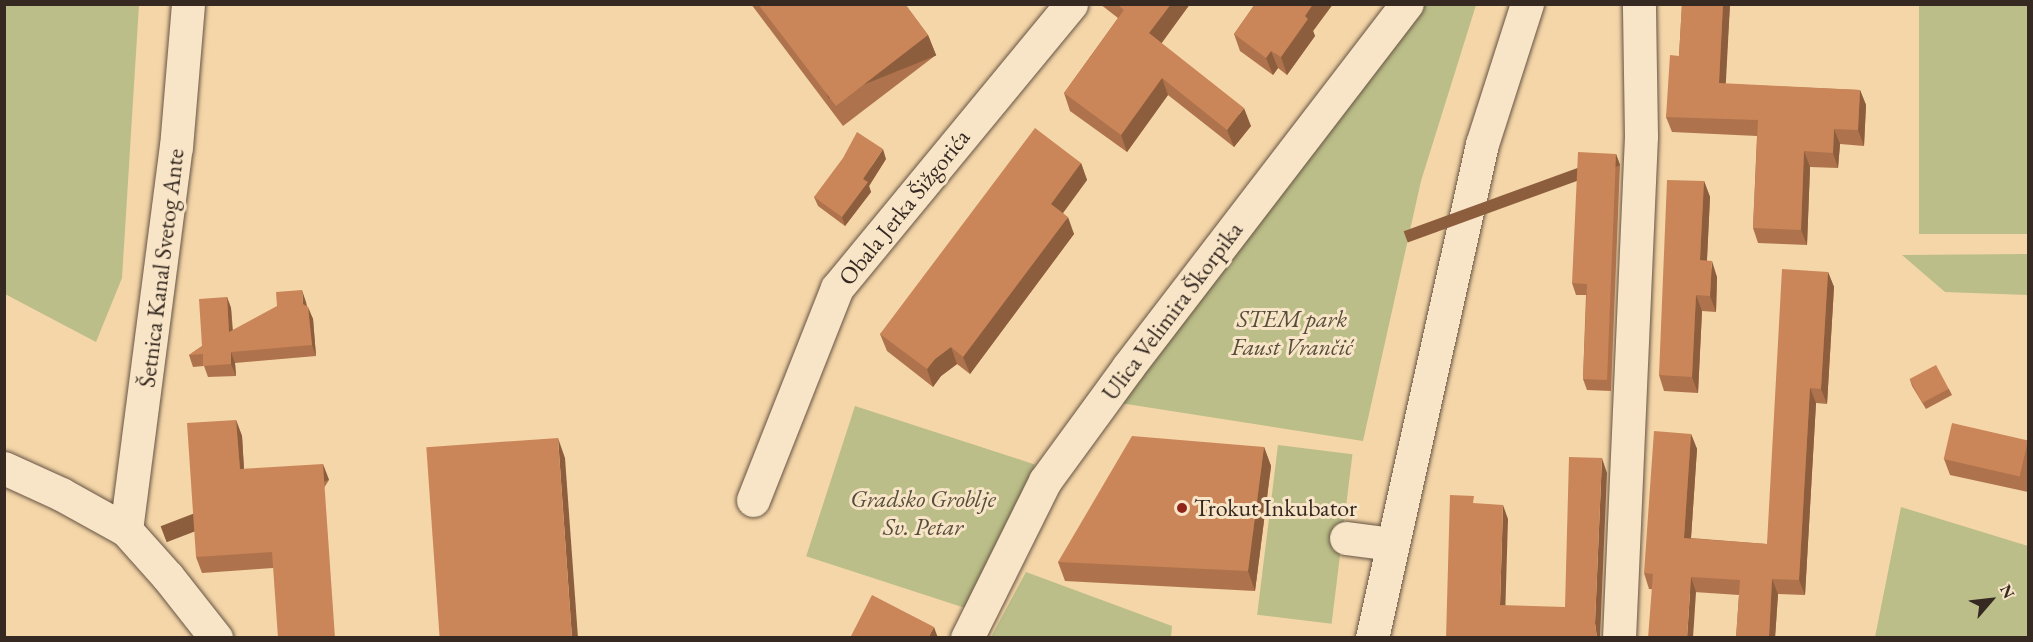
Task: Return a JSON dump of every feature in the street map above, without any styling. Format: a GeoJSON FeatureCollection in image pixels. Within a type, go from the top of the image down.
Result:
{"type":"FeatureCollection","features":[{"type":"Feature","properties":{"kind":"street","name":"Šetnica Kanal Svetog Ante"},"geometry":{"type":"LineString","coordinates":[[126,530],[176,147],[188,4]]}},
{"type":"Feature","properties":{"kind":"street","name":"Obala Jerka Šižgorića"},"geometry":{"type":"LineString","coordinates":[[753,501],[837,288],[1071,4]]}},
{"type":"Feature","properties":{"kind":"street","name":"Ulica Velimira Škorpika"},"geometry":{"type":"LineString","coordinates":[[967,638],[1045,481],[1128,367],[1407,4]]}},
{"type":"Feature","properties":{"kind":"street"},"geometry":{"type":"LineString","coordinates":[[1372,638],[1482,144],[1527,4]]}},
{"type":"Feature","properties":{"kind":"street"},"geometry":{"type":"LineString","coordinates":[[1619,638],[1641,136],[1639,4]]}},
{"type":"Feature","properties":{"kind":"street"},"geometry":{"type":"LineString","coordinates":[[4,468],[61,494],[126,530],[168,577],[216,638]]}},
{"type":"Feature","properties":{"kind":"street"},"geometry":{"type":"LineString","coordinates":[[1346,538],[1392,544]]}},
{"type":"Feature","properties":{"kind":"green space"},"geometry":{"type":"Polygon","coordinates":[[[4,5],[139,5],[122,278],[96,342],[5,294],[4,5]]]}},
{"type":"Feature","properties":{"kind":"green space","name":"STEM park Faust Vrančić"},"geometry":{"type":"Polygon","coordinates":[[[1421,5],[1476,5],[1421,181],[1363,441],[1120,403],[1292,182],[1421,5]]]}},
{"type":"Feature","properties":{"kind":"green space"},"geometry":{"type":"Polygon","coordinates":[[[1919,5],[2028,5],[2028,234],[1919,234],[1919,5]]]}},
{"type":"Feature","properties":{"kind":"green space"},"geometry":{"type":"Polygon","coordinates":[[[2028,254],[2028,295],[1945,292],[1902,255],[2028,254]]]}},
{"type":"Feature","properties":{"kind":"green space","name":"Gradsko Groblje Sv. Petar"},"geometry":{"type":"Polygon","coordinates":[[[855,406],[1035,464],[986,615],[806,556],[855,406]]]}},
{"type":"Feature","properties":{"kind":"green space"},"geometry":{"type":"Polygon","coordinates":[[[1278,445],[1352,454],[1332,624],[1257,615],[1278,445]]]}},
{"type":"Feature","properties":{"kind":"green space"},"geometry":{"type":"Polygon","coordinates":[[[1901,507],[2028,546],[2028,637],[1875,637],[1901,507]]]}},
{"type":"Feature","properties":{"kind":"green space"},"geometry":{"type":"Polygon","coordinates":[[[1026,572],[1172,626],[1171,637],[991,637],[1026,572]]]}},
{"type":"Feature","properties":{"kind":"building"},"geometry":{"type":"Polygon","coordinates":[[[758,4],[905,4],[928,35],[836,106],[758,4]]]}},
{"type":"Feature","properties":{"kind":"building"},"geometry":{"type":"Polygon","coordinates":[[[1117,4],[1171,4],[1149,33],[1244,108],[1227,130],[1162,78],[1121,135],[1064,93],[1124,10],[1117,4]]]}},
{"type":"Feature","properties":{"kind":"building"},"geometry":{"type":"Polygon","coordinates":[[[1255,4],[1313,4],[1305,16],[1308,19],[1281,57],[1271,51],[1266,58],[1234,34],[1255,4]]]}},
{"type":"Feature","properties":{"kind":"building"},"geometry":{"type":"Polygon","coordinates":[[[1682,4],[1723,4],[1719,83],[1860,90],[1858,130],[1834,129],[1833,153],[1804,151],[1801,230],[1753,228],[1758,120],[1666,117],[1670,55],[1679,56],[1682,4]]]}},
{"type":"Feature","properties":{"kind":"building"},"geometry":{"type":"Polygon","coordinates":[[[1035,128],[1081,163],[1051,204],[1068,217],[963,357],[951,347],[935,359],[927,369],[880,334],[1035,128]]]}},
{"type":"Feature","properties":{"kind":"building"},"geometry":{"type":"Polygon","coordinates":[[[857,132],[883,149],[863,179],[868,182],[842,217],[814,197],[843,158],[857,132]]]}},
{"type":"Feature","properties":{"kind":"building"},"geometry":{"type":"Polygon","coordinates":[[[1578,152],[1616,154],[1607,380],[1583,379],[1587,284],[1572,283],[1578,152]]]}},
{"type":"Feature","properties":{"kind":"building"},"geometry":{"type":"Polygon","coordinates":[[[1667,180],[1704,181],[1700,260],[1712,261],[1710,296],[1696,295],[1692,377],[1659,375],[1667,180]]]}},
{"type":"Feature","properties":{"kind":"building"},"geometry":{"type":"Polygon","coordinates":[[[1782,269],[1828,272],[1821,389],[1810,388],[1799,580],[1772,579],[1769,638],[1736,638],[1740,580],[1691,577],[1687,638],[1648,638],[1653,574],[1644,573],[1654,431],[1691,434],[1684,538],[1767,544],[1782,269]]]}},
{"type":"Feature","properties":{"kind":"building"},"geometry":{"type":"Polygon","coordinates":[[[302,290],[303,304],[308,307],[312,345],[231,352],[231,364],[203,366],[203,354],[189,355],[202,346],[199,299],[227,297],[229,332],[277,306],[276,292],[302,290]]]}},
{"type":"Feature","properties":{"kind":"building"},"geometry":{"type":"Polygon","coordinates":[[[1936,365],[1949,389],[1922,403],[1910,379],[1936,365]]]}},
{"type":"Feature","properties":{"kind":"building"},"geometry":{"type":"Polygon","coordinates":[[[236,420],[240,469],[323,464],[335,638],[278,638],[272,552],[196,557],[187,423],[236,420]]]}},
{"type":"Feature","properties":{"kind":"building"},"geometry":{"type":"Polygon","coordinates":[[[1952,423],[2028,441],[2020,477],[1944,459],[1952,423]]]}},
{"type":"Feature","properties":{"kind":"building"},"geometry":{"type":"Polygon","coordinates":[[[1132,436],[1264,447],[1248,571],[1058,562],[1132,436]]]}},
{"type":"Feature","properties":{"kind":"building"},"geometry":{"type":"Polygon","coordinates":[[[558,438],[572,638],[440,638],[426,447],[558,438]]]}},
{"type":"Feature","properties":{"kind":"building"},"geometry":{"type":"Polygon","coordinates":[[[1569,457],[1602,458],[1595,623],[1597,638],[1446,638],[1450,495],[1474,496],[1473,503],[1503,505],[1500,605],[1565,607],[1569,457]]]}},
{"type":"Feature","properties":{"kind":"building"},"geometry":{"type":"Polygon","coordinates":[[[872,595],[934,627],[928,638],[850,638],[872,595]]]}},
{"type":"Feature","properties":{"kind":"place","name":"Trokut Inkubator"},"geometry":{"type":"Point","coordinates":[1182,508]}}]}
